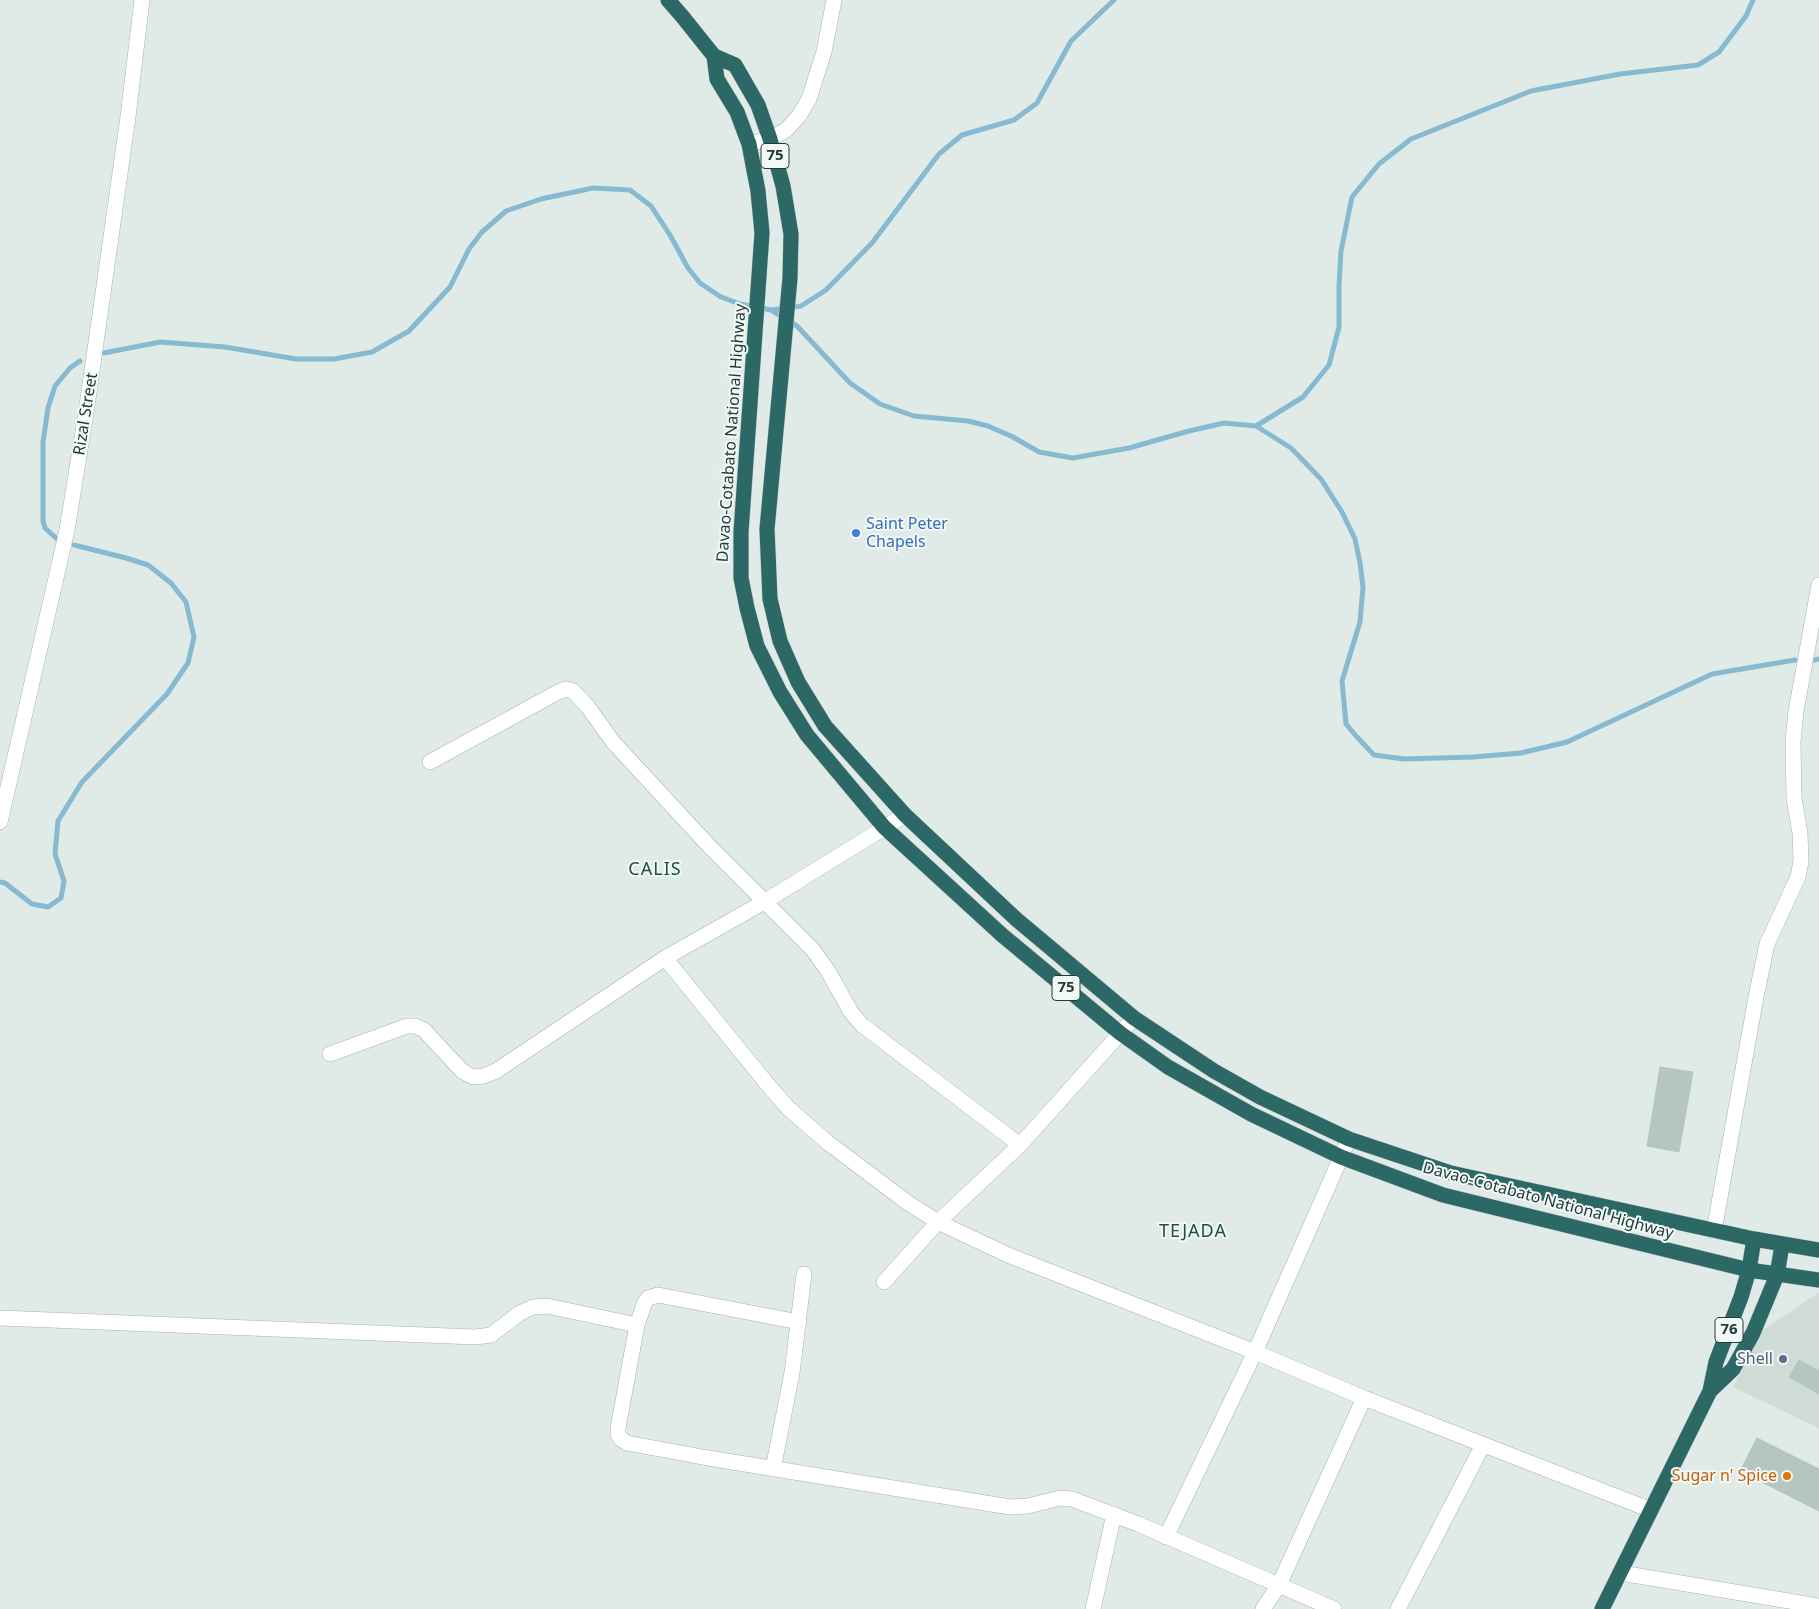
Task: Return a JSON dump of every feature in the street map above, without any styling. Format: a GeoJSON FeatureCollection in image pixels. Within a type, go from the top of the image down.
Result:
{"type":"FeatureCollection","features":[{"type":"Feature","properties":{"kind":"highway","name":"Davao-Cotabato National Highway"},"geometry":{"type":"LineString","coordinates":[[668,0],[714,56],[735,65],[758,105],[783,186],[790,234],[790,278],[767,529],[770,599],[780,641],[798,682],[826,726],[905,815],[1016,919],[1134,1018],[1214,1071],[1260,1097],[1349,1139],[1451,1174],[1714,1231],[1782,1245],[1819,1250]]}},
{"type":"Feature","properties":{"kind":"highway","name":"Davao-Cotabato National Highway"},"geometry":{"type":"LineString","coordinates":[[714,56],[717,78],[737,112],[749,144],[758,190],[762,233],[741,532],[741,578],[757,646],[780,692],[807,735],[884,828],[1002,936],[1120,1033],[1168,1067],[1251,1114],[1341,1157],[1443,1195],[1749,1270],[1819,1280]]}},
{"type":"Feature","properties":{"kind":"highway","name":"76"},"geometry":{"type":"LineString","coordinates":[[1602,1609],[1710,1391],[1716,1362],[1741,1297],[1749,1270],[1754,1239]]}},
{"type":"Feature","properties":{"kind":"highway","name":"76"},"geometry":{"type":"LineString","coordinates":[[1710,1391],[1733,1370],[1753,1334],[1777,1275],[1782,1245]]}},
{"type":"Feature","properties":{"kind":"street","name":"Rizal Street"},"geometry":{"type":"LineString","coordinates":[[0,822],[67,530],[86,413],[128,117],[142,0]]}},
{"type":"Feature","properties":{"kind":"street"},"geometry":{"type":"LineString","coordinates":[[749,144],[770,139],[786,130],[799,116],[809,100],[824,52],[834,0]]}},
{"type":"Feature","properties":{"kind":"street"},"geometry":{"type":"LineString","coordinates":[[1714,1231],[1767,944],[1798,877],[1801,861],[1800,833],[1794,798],[1793,742],[1796,711],[1819,585]]}},
{"type":"Feature","properties":{"kind":"street"},"geometry":{"type":"LineString","coordinates":[[430,762],[558,692],[566,689],[573,690],[588,707],[613,742],[710,847],[813,950],[828,971],[851,1012],[862,1025],[1020,1145]]}},
{"type":"Feature","properties":{"kind":"street"},"geometry":{"type":"LineString","coordinates":[[330,1054],[407,1026],[415,1026],[424,1030],[462,1071],[472,1077],[484,1076],[496,1071],[665,958],[764,902],[905,815]]}},
{"type":"Feature","properties":{"kind":"street"},"geometry":{"type":"LineString","coordinates":[[665,958],[788,1108],[808,1127],[842,1153],[908,1203],[938,1222],[1008,1255],[1254,1352],[1364,1398],[1651,1510]]}},
{"type":"Feature","properties":{"kind":"street"},"geometry":{"type":"LineString","coordinates":[[884,1282],[938,1222],[1020,1145],[1134,1018]]}},
{"type":"Feature","properties":{"kind":"street"},"geometry":{"type":"LineString","coordinates":[[1166,1537],[1254,1352],[1349,1139]]}},
{"type":"Feature","properties":{"kind":"street"},"geometry":{"type":"LineString","coordinates":[[773,1469],[792,1373],[804,1274]]}},
{"type":"Feature","properties":{"kind":"street"},"geometry":{"type":"LineString","coordinates":[[799,1322],[658,1295],[652,1296],[645,1302],[637,1325],[618,1435],[627,1442],[672,1451],[1010,1507],[1028,1506],[1060,1498],[1072,1499],[1114,1514],[1334,1609]]}},
{"type":"Feature","properties":{"kind":"street"},"geometry":{"type":"LineString","coordinates":[[0,1318],[475,1337],[491,1335],[520,1313],[533,1307],[547,1306],[637,1325]]}},
{"type":"Feature","properties":{"kind":"street"},"geometry":{"type":"LineString","coordinates":[[1263,1609],[1279,1585],[1364,1398]]}},
{"type":"Feature","properties":{"kind":"street"},"geometry":{"type":"LineString","coordinates":[[1398,1609],[1483,1445]]}},
{"type":"Feature","properties":{"kind":"street"},"geometry":{"type":"LineString","coordinates":[[1093,1609],[1114,1514]]}},
{"type":"Feature","properties":{"kind":"street"},"geometry":{"type":"LineString","coordinates":[[1620,1573],[1819,1606]]}},
{"type":"Feature","properties":{"kind":"shaded area","name":"Shell"},"geometry":{"type":"Polygon","coordinates":[[[1818,1293],[1819,1428],[1733,1387],[1763,1330],[1818,1293]]]}},
{"type":"Feature","properties":{"kind":"building"},"geometry":{"type":"Polygon","coordinates":[[[1660,1067],[1693,1072],[1679,1152],[1647,1146],[1660,1067]]]}},
{"type":"Feature","properties":{"kind":"building"},"geometry":{"type":"Polygon","coordinates":[[[1799,1360],[1819,1371],[1819,1394],[1789,1377],[1799,1360]]]}},
{"type":"Feature","properties":{"kind":"building"},"geometry":{"type":"Polygon","coordinates":[[[1757,1438],[1819,1469],[1819,1511],[1740,1471],[1757,1438]]]}},
{"type":"Feature","properties":{"kind":"waterway"},"geometry":{"type":"LineString","coordinates":[[104,353],[160,342],[225,347],[296,359],[334,359],[372,352],[409,331],[450,287],[469,249],[482,232],[506,211],[541,199],[593,188],[630,190],[651,206],[688,268],[700,283],[721,297],[740,304],[771,310],[801,306],[826,290],[872,243],[939,154],[962,135],[1014,120],[1037,103],[1071,41],[1114,0]]}},
{"type":"Feature","properties":{"kind":"waterway"},"geometry":{"type":"LineString","coordinates":[[1256,426],[1303,397],[1329,365],[1339,327],[1341,251],[1352,197],[1379,164],[1411,139],[1531,91],[1620,74],[1698,65],[1719,52],[1746,16],[1753,0]]}},
{"type":"Feature","properties":{"kind":"waterway"},"geometry":{"type":"LineString","coordinates":[[771,310],[797,326],[850,383],[880,404],[914,416],[968,421],[988,426],[1013,437],[1039,452],[1073,458],[1129,448],[1224,423],[1256,426],[1291,448],[1321,479],[1342,512],[1355,539],[1363,587],[1360,622],[1342,681],[1346,724],[1374,755],[1404,759],[1473,757],[1521,753],[1567,742],[1712,674],[1795,660]]}},
{"type":"Feature","properties":{"kind":"waterway"},"geometry":{"type":"LineString","coordinates":[[57,539],[45,528],[43,521],[43,442],[48,408],[55,386],[70,368],[80,361]]}},
{"type":"Feature","properties":{"kind":"waterway"},"geometry":{"type":"LineString","coordinates":[[0,882],[5,883],[32,904],[48,907],[61,898],[64,881],[55,854],[58,821],[82,782],[167,694],[188,663],[194,637],[186,602],[171,583],[148,565],[74,545]]}},
{"type":"Feature","properties":{"kind":"waterway"},"geometry":{"type":"LineString","coordinates":[[1814,660],[1819,659]]}},
{"type":"Feature","properties":{"kind":"place","name":"Saint Peter Chapels"},"geometry":{"type":"Point","coordinates":[856,533]}},
{"type":"Feature","properties":{"kind":"place","name":"Shell"},"geometry":{"type":"Point","coordinates":[1783,1359]}},
{"type":"Feature","properties":{"kind":"place","name":"Sugar n' Spice"},"geometry":{"type":"Point","coordinates":[1787,1476]}},
{"type":"Feature","properties":{"kind":"district","name":"CALIS"},"geometry":{"type":"Point","coordinates":[655,870]}},
{"type":"Feature","properties":{"kind":"district","name":"TEJADA"},"geometry":{"type":"Point","coordinates":[1193,1232]}}]}
